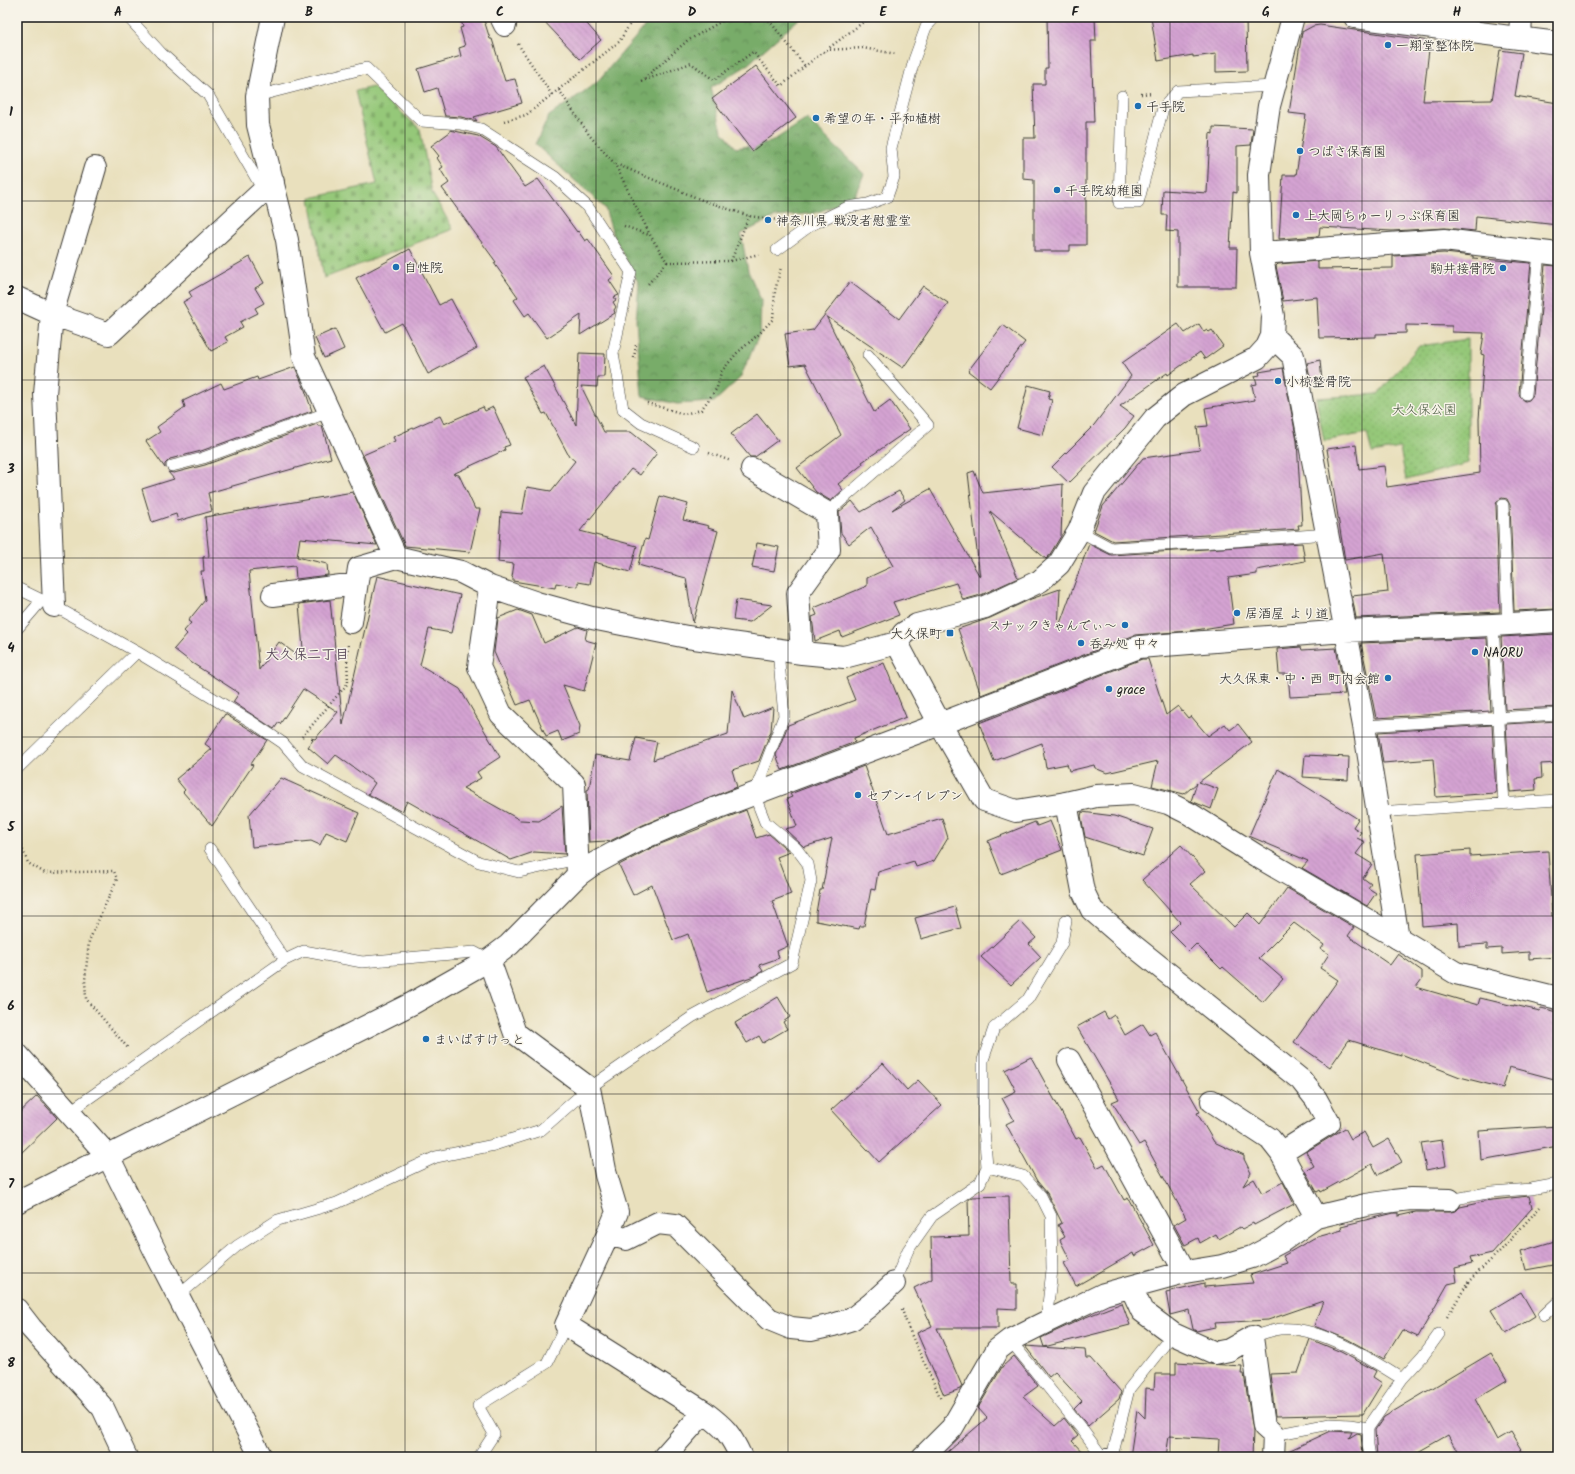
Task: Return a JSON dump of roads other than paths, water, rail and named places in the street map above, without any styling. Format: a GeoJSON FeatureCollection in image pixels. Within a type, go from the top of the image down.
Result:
{"type":"FeatureCollection","features":[{"type":"Feature","properties":{"kind":"street"},"geometry":{"type":"LineString","coordinates":[[273,17],[257,96],[258,124],[268,186],[287,240],[304,357],[396,557]]}},
{"type":"Feature","properties":{"kind":"street"},"geometry":{"type":"LineString","coordinates":[[352,622],[358,568],[396,557],[461,572],[490,587],[537,603],[592,618],[686,637],[802,653],[844,656],[897,643],[904,633],[917,625],[985,607],[1040,581],[1059,564],[1079,531],[1094,493],[1155,418],[1184,395],[1257,358],[1267,347],[1272,336],[1273,316],[1261,253],[1259,175],[1269,106],[1293,17]]}},
{"type":"Feature","properties":{"kind":"street"},"geometry":{"type":"LineString","coordinates":[[1355,17],[1520,27],[1558,42]]}},
{"type":"Feature","properties":{"kind":"street"},"geometry":{"type":"LineString","coordinates":[[48,603],[45,394],[52,314],[95,168]]}},
{"type":"Feature","properties":{"kind":"street"},"geometry":{"type":"LineString","coordinates":[[17,298],[52,314],[109,334],[268,186]]}},
{"type":"Feature","properties":{"kind":"street"},"geometry":{"type":"LineString","coordinates":[[1261,253],[1444,240],[1549,253]]}},
{"type":"Feature","properties":{"kind":"street"},"geometry":{"type":"LineString","coordinates":[[1272,336],[1293,356],[1364,726],[1398,938]]}},
{"type":"Feature","properties":{"kind":"street"},"geometry":{"type":"LineString","coordinates":[[752,470],[827,513],[829,550],[798,594],[802,653]]}},
{"type":"Feature","properties":{"kind":"street"},"geometry":{"type":"LineString","coordinates":[[273,595],[356,584]]}},
{"type":"Feature","properties":{"kind":"street"},"geometry":{"type":"LineString","coordinates":[[490,587],[479,667],[501,714],[574,784],[578,867]]}},
{"type":"Feature","properties":{"kind":"street"},"geometry":{"type":"LineString","coordinates":[[17,1202],[413,1003],[489,960],[510,945],[578,867],[592,865],[648,836],[754,794],[1139,647],[1345,631],[1501,625],[1558,621]]}},
{"type":"Feature","properties":{"kind":"street"},"geometry":{"type":"LineString","coordinates":[[897,643],[940,724],[984,800],[1016,811],[1066,803],[1096,796],[1134,794],[1168,803],[1190,814],[1257,856],[1398,938],[1456,974],[1558,998]]}},
{"type":"Feature","properties":{"kind":"street"},"geometry":{"type":"LineString","coordinates":[[1066,803],[1083,891],[1092,910],[1130,943],[1276,1059],[1300,1080],[1316,1099],[1329,1123],[1281,1154]]}},
{"type":"Feature","properties":{"kind":"street"},"geometry":{"type":"LineString","coordinates":[[489,960],[516,1033],[589,1088],[606,1175],[617,1212],[566,1325],[721,1424],[732,1437],[741,1457]]}},
{"type":"Feature","properties":{"kind":"street"},"geometry":{"type":"LineString","coordinates":[[17,1054],[108,1156],[178,1296],[262,1457]]}},
{"type":"Feature","properties":{"kind":"street"},"geometry":{"type":"LineString","coordinates":[[1068,1060],[1185,1272]]}},
{"type":"Feature","properties":{"kind":"street"},"geometry":{"type":"LineString","coordinates":[[1212,1101],[1270,1139],[1281,1154],[1316,1217]]}},
{"type":"Feature","properties":{"kind":"street"},"geometry":{"type":"LineString","coordinates":[[923,1457],[952,1428],[997,1350],[1010,1340],[1046,1322],[1104,1294],[1185,1272],[1222,1266],[1252,1257],[1282,1241],[1316,1217],[1366,1205],[1393,1201],[1411,1199],[1450,1200]]}},
{"type":"Feature","properties":{"kind":"street"},"geometry":{"type":"LineString","coordinates":[[608,1234],[626,1239],[658,1223],[675,1226],[769,1319],[791,1328],[811,1330],[852,1319],[894,1283]]}},
{"type":"Feature","properties":{"kind":"street"},"geometry":{"type":"LineString","coordinates":[[1131,1287],[1142,1311],[1173,1334],[1215,1353],[1229,1350],[1252,1337],[1264,1426],[1274,1435],[1273,1457]]}},
{"type":"Feature","properties":{"kind":"street"},"geometry":{"type":"LineString","coordinates":[[17,1310],[24,1334],[103,1408],[126,1457]]}},
{"type":"Feature","properties":{"kind":"street"},"geometry":{"type":"LineString","coordinates":[[664,1457],[704,1412]]}},
{"type":"Feature","properties":{"kind":"lane"},"geometry":{"type":"LineString","coordinates":[[128,17],[161,53],[208,95],[268,186]]}},
{"type":"Feature","properties":{"kind":"lane"},"geometry":{"type":"LineString","coordinates":[[777,250],[811,225],[848,208],[868,204],[887,197],[894,177],[890,148],[914,60],[926,27],[935,17]]}},
{"type":"Feature","properties":{"kind":"lane"},"geometry":{"type":"LineString","coordinates":[[257,96],[366,68],[421,121],[460,124],[481,128],[555,177],[588,207],[631,272],[613,353],[623,409],[641,423],[694,447]]}},
{"type":"Feature","properties":{"kind":"lane"},"geometry":{"type":"LineString","coordinates":[[1122,96],[1119,203],[1138,203],[1163,108],[1178,91],[1274,86]]}},
{"type":"Feature","properties":{"kind":"lane"},"geometry":{"type":"LineString","coordinates":[[1526,394],[1549,253]]}},
{"type":"Feature","properties":{"kind":"lane"},"geometry":{"type":"LineString","coordinates":[[827,513],[928,425],[868,355]]}},
{"type":"Feature","properties":{"kind":"lane"},"geometry":{"type":"LineString","coordinates":[[172,466],[203,458],[329,412]]}},
{"type":"Feature","properties":{"kind":"lane"},"geometry":{"type":"LineString","coordinates":[[1502,505],[1499,719],[1504,803]]}},
{"type":"Feature","properties":{"kind":"lane"},"geometry":{"type":"LineString","coordinates":[[1079,531],[1111,548],[1326,534]]}},
{"type":"Feature","properties":{"kind":"lane"},"geometry":{"type":"LineString","coordinates":[[17,588],[48,603],[137,652],[252,722],[282,743],[303,766],[479,862],[519,872],[578,867]]}},
{"type":"Feature","properties":{"kind":"lane"},"geometry":{"type":"LineString","coordinates":[[17,629],[48,603]]}},
{"type":"Feature","properties":{"kind":"lane"},"geometry":{"type":"LineString","coordinates":[[178,1296],[237,1246],[278,1220],[337,1203],[436,1157],[494,1145],[541,1130],[589,1088],[692,1017],[792,963],[811,881],[808,864],[796,848],[766,822],[754,794],[784,716],[778,650]]}},
{"type":"Feature","properties":{"kind":"lane"},"geometry":{"type":"LineString","coordinates":[[17,769],[137,652]]}},
{"type":"Feature","properties":{"kind":"lane"},"geometry":{"type":"LineString","coordinates":[[1364,726],[1499,719],[1558,714]]}},
{"type":"Feature","properties":{"kind":"lane"},"geometry":{"type":"LineString","coordinates":[[1378,812],[1558,800]]}},
{"type":"Feature","properties":{"kind":"lane"},"geometry":{"type":"LineString","coordinates":[[210,849],[285,960]]}},
{"type":"Feature","properties":{"kind":"lane"},"geometry":{"type":"LineString","coordinates":[[894,1283],[908,1250],[932,1216],[980,1183],[987,1167],[983,1117],[983,1060],[994,1028],[1028,999],[1062,943],[1066,920]]}},
{"type":"Feature","properties":{"kind":"lane"},"geometry":{"type":"LineString","coordinates":[[69,1112],[285,960],[304,951],[362,962],[474,952],[489,960]]}},
{"type":"Feature","properties":{"kind":"lane"},"geometry":{"type":"LineString","coordinates":[[987,1167],[1023,1176],[1041,1196],[1052,1216],[1052,1270],[1046,1322]]}},
{"type":"Feature","properties":{"kind":"lane"},"geometry":{"type":"LineString","coordinates":[[1450,1200],[1492,1192],[1531,1189],[1557,1184]]}},
{"type":"Feature","properties":{"kind":"lane"},"geometry":{"type":"LineString","coordinates":[[1544,1315],[1558,1302]]}},
{"type":"Feature","properties":{"kind":"lane"},"geometry":{"type":"LineString","coordinates":[[479,1457],[494,1434],[478,1406],[548,1363],[566,1325]]}},
{"type":"Feature","properties":{"kind":"lane"},"geometry":{"type":"LineString","coordinates":[[1252,1337],[1283,1329],[1300,1330],[1330,1338],[1402,1379]]}},
{"type":"Feature","properties":{"kind":"lane"},"geometry":{"type":"LineString","coordinates":[[1010,1340],[1101,1455],[1112,1453],[1129,1389],[1173,1334]]}},
{"type":"Feature","properties":{"kind":"lane"},"geometry":{"type":"LineString","coordinates":[[1370,1457],[1368,1428],[1402,1379],[1423,1356],[1438,1334]]}},
{"type":"Feature","properties":{"kind":"lane"},"geometry":{"type":"LineString","coordinates":[[1274,1435],[1330,1424],[1368,1428]]}},
{"type":"Feature","properties":{"kind":"place","name":"一翔堂整体院"},"geometry":{"type":"Point","coordinates":[1388,45]}},
{"type":"Feature","properties":{"kind":"place","name":"千手院"},"geometry":{"type":"Point","coordinates":[1138,106]}},
{"type":"Feature","properties":{"kind":"place","name":"希望の年・平和植樹"},"geometry":{"type":"Point","coordinates":[816,118]}},
{"type":"Feature","properties":{"kind":"place","name":"つばさ保育園"},"geometry":{"type":"Point","coordinates":[1300,151]}},
{"type":"Feature","properties":{"kind":"place","name":"千手院幼稚園"},"geometry":{"type":"Point","coordinates":[1057,190]}},
{"type":"Feature","properties":{"kind":"place","name":"上大岡ちゅーりっぷ保育園"},"geometry":{"type":"Point","coordinates":[1296,215]}},
{"type":"Feature","properties":{"kind":"place","name":"神奈川県 戦没者慰霊堂"},"geometry":{"type":"Point","coordinates":[768,220]}},
{"type":"Feature","properties":{"kind":"place","name":"自性院"},"geometry":{"type":"Point","coordinates":[396,267]}},
{"type":"Feature","properties":{"kind":"place","name":"駒井接骨院"},"geometry":{"type":"Point","coordinates":[1503,268]}},
{"type":"Feature","properties":{"kind":"place","name":"小椋整骨院"},"geometry":{"type":"Point","coordinates":[1278,381]}},
{"type":"Feature","properties":{"kind":"place","name":"居酒屋 より道"},"geometry":{"type":"Point","coordinates":[1237,613]}},
{"type":"Feature","properties":{"kind":"place","name":"スナックきゃんでぃ〜"},"geometry":{"type":"Point","coordinates":[1125,625]}},
{"type":"Feature","properties":{"kind":"place","name":"大久保町"},"geometry":{"type":"Point","coordinates":[950,633]}},
{"type":"Feature","properties":{"kind":"place","name":"呑み処 中々"},"geometry":{"type":"Point","coordinates":[1081,643]}},
{"type":"Feature","properties":{"kind":"place","name":"NAORU"},"geometry":{"type":"Point","coordinates":[1475,652]}},
{"type":"Feature","properties":{"kind":"place","name":"大久保東・中・西 町内会館"},"geometry":{"type":"Point","coordinates":[1388,678]}},
{"type":"Feature","properties":{"kind":"place","name":"grace"},"geometry":{"type":"Point","coordinates":[1109,689]}},
{"type":"Feature","properties":{"kind":"place","name":"セブン-イレブン"},"geometry":{"type":"Point","coordinates":[858,795]}},
{"type":"Feature","properties":{"kind":"place","name":"まいばすけっと"},"geometry":{"type":"Point","coordinates":[426,1039]}},
{"type":"Feature","properties":{"kind":"district","name":"大久保二丁目"},"geometry":{"type":"Point","coordinates":[307,654]}},
{"type":"Feature","properties":{"kind":"park label","name":"大久保公園"},"geometry":{"type":"Point","coordinates":[1424,409]}}]}
